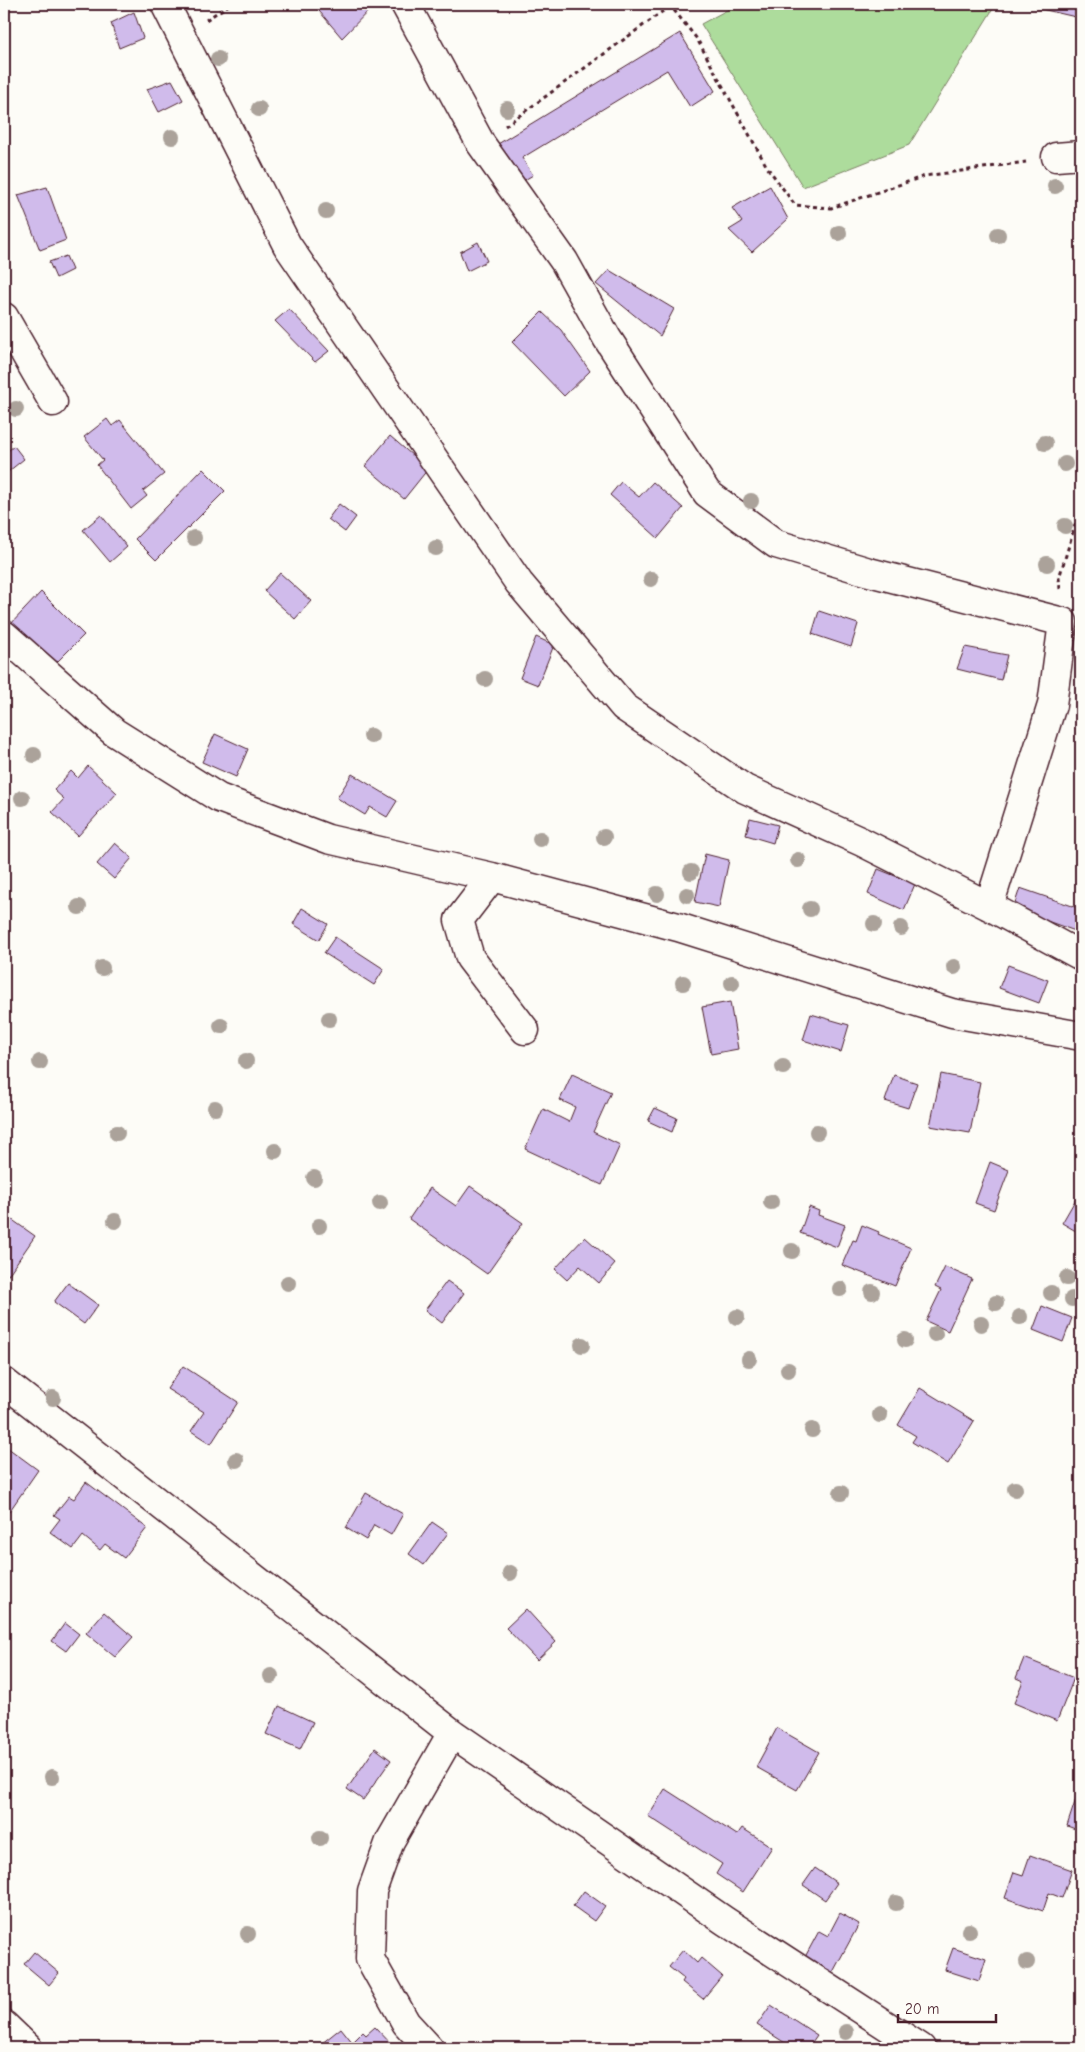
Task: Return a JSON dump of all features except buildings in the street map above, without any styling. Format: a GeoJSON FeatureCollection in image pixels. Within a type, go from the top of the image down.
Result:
{"type":"FeatureCollection","features":[{"type":"Feature","properties":{"kind":"street"},"geometry":{"type":"LineString","coordinates":[[165,4],[287,245],[520,582],[624,706],[745,789],[862,842],[989,906],[1081,956]]}},
{"type":"Feature","properties":{"kind":"street"},"geometry":{"type":"LineString","coordinates":[[405,4],[481,144],[564,261],[606,338],[707,493],[776,544],[869,572],[1063,622],[1052,705],[989,906]]}},
{"type":"Feature","properties":{"kind":"street"},"geometry":{"type":"LineString","coordinates":[[4,317],[53,402]]}},
{"type":"Feature","properties":{"kind":"street"},"geometry":{"type":"LineString","coordinates":[[4,634],[114,732],[219,798],[328,839],[492,877],[678,927],[952,1012],[1081,1036]]}},
{"type":"Feature","properties":{"kind":"street"},"geometry":{"type":"LineString","coordinates":[[492,877],[459,920],[470,958],[525,1030]]}},
{"type":"Feature","properties":{"kind":"street"},"geometry":{"type":"LineString","coordinates":[[4,1382],[452,1732],[726,1921],[921,2048]]}},
{"type":"Feature","properties":{"kind":"street"},"geometry":{"type":"LineString","coordinates":[[429,2048],[406,2023],[370,1959],[372,1891],[390,1842],[452,1732]]}},
{"type":"Feature","properties":{"kind":"street"},"geometry":{"type":"LineString","coordinates":[[4,2025],[28,2048]]}},
{"type":"Feature","properties":{"kind":"path"},"geometry":{"type":"LineString","coordinates":[[481,144],[669,5],[697,39],[767,167],[795,205],[831,208],[925,176],[1069,156]]}},
{"type":"Feature","properties":{"kind":"path"},"geometry":{"type":"LineString","coordinates":[[1063,622],[1058,578],[1081,506]]}},
{"type":"Feature","properties":{"kind":"green space"},"geometry":{"type":"Polygon","coordinates":[[[738,4],[996,4],[909,145],[803,187],[701,24],[738,4]]]}}]}
